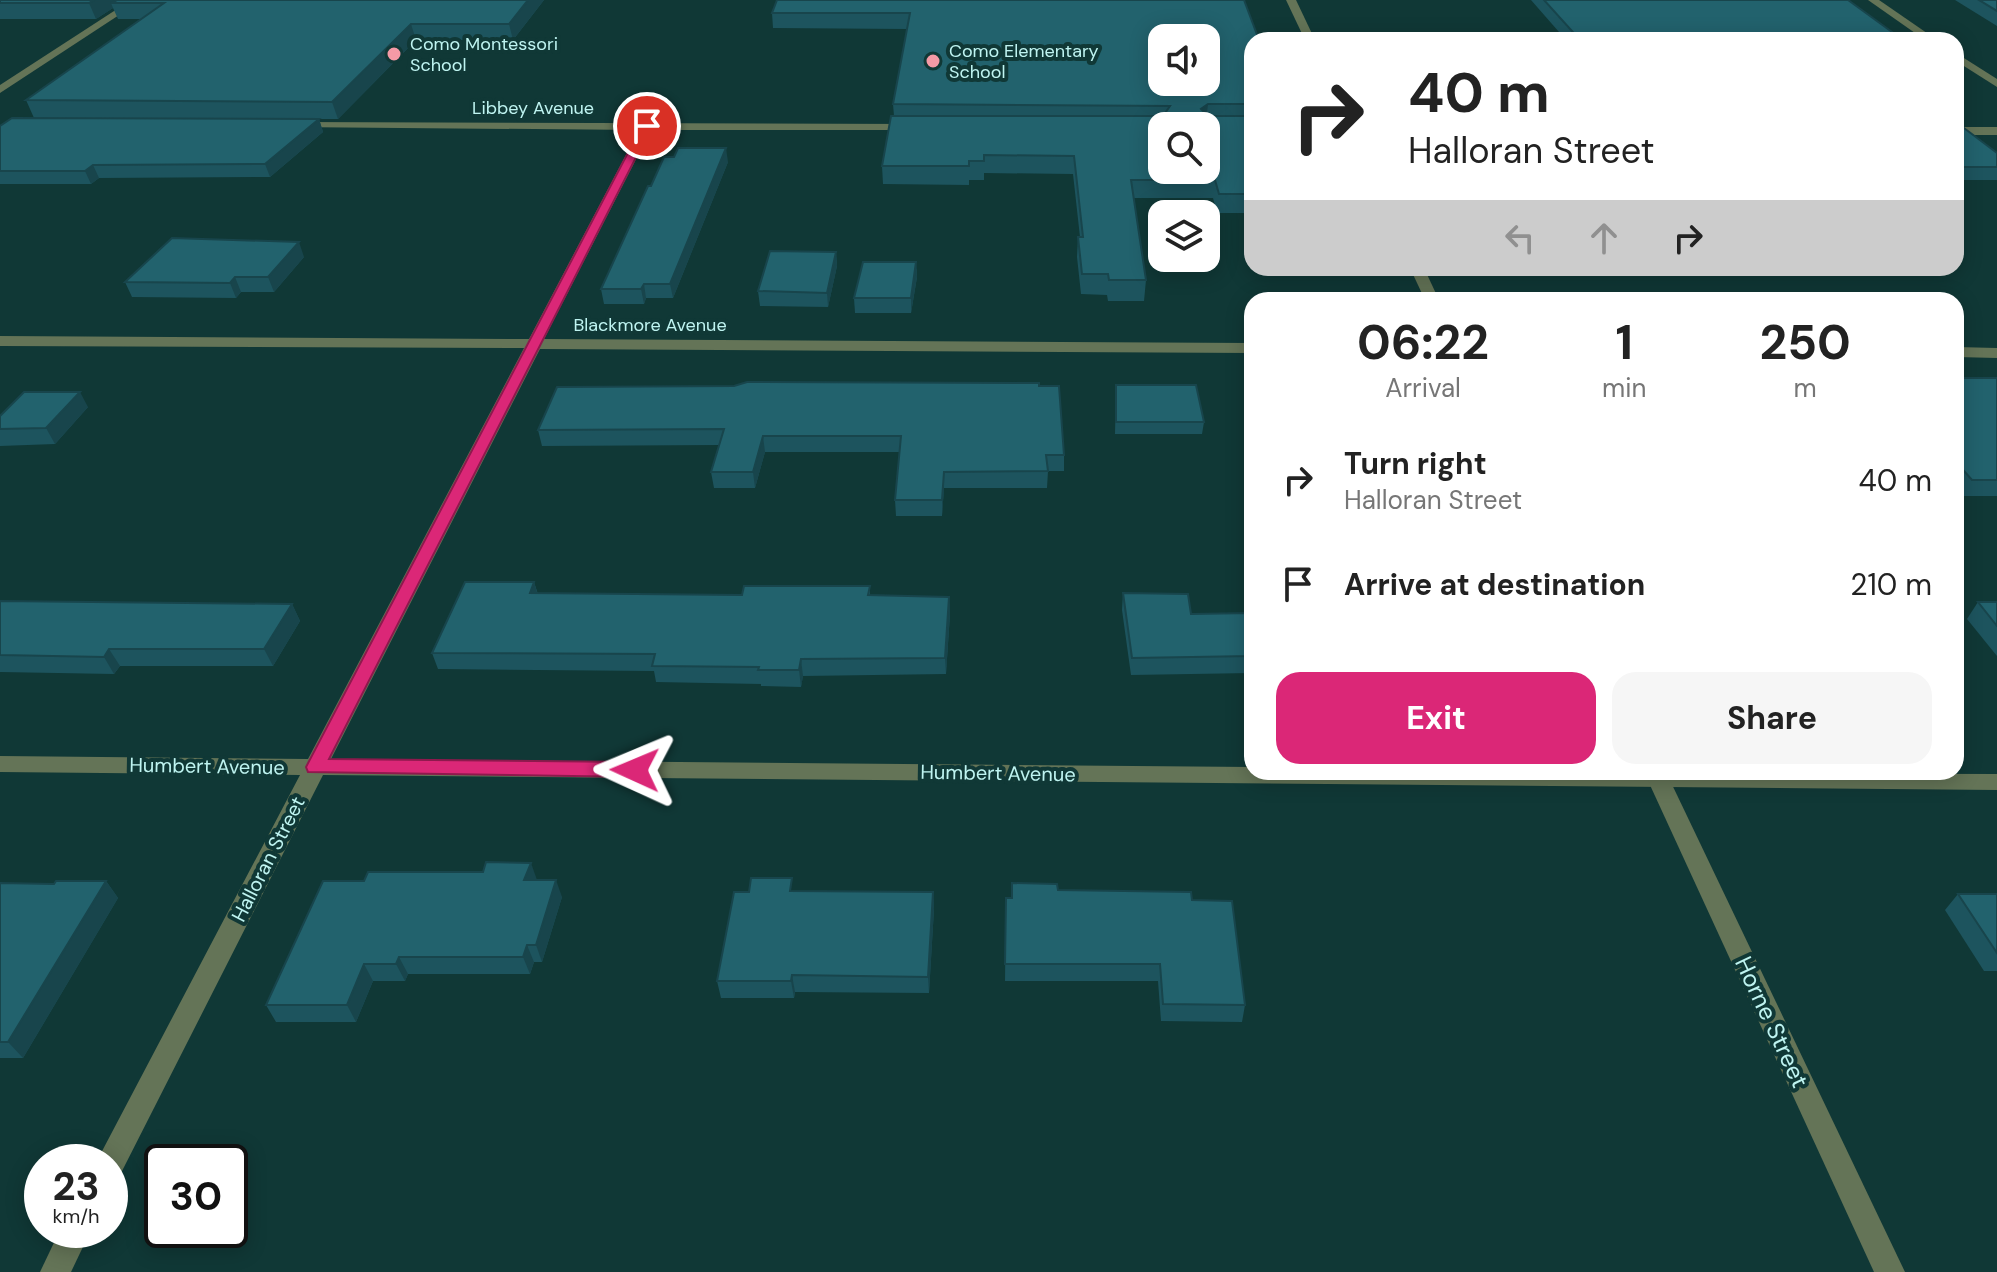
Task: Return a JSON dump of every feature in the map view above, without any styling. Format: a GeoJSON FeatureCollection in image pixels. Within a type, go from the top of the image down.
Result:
{"type":"FeatureCollection","features":[{"type":"Feature","properties":{"kind":"street"},"geometry":{"type":"LineString","coordinates":[[0,90],[137,0]]}},
{"type":"Feature","properties":{"kind":"street"},"geometry":{"type":"LineString","coordinates":[[1291,0],[1306,32]]}},
{"type":"Feature","properties":{"kind":"street"},"geometry":{"type":"LineString","coordinates":[[1873,0],[1920,32]]}},
{"type":"Feature","properties":{"kind":"street"},"geometry":{"type":"LineString","coordinates":[[1964,61],[1997,84]]}},
{"type":"Feature","properties":{"kind":"street","name":"Libbey Avenue"},"geometry":{"type":"LineString","coordinates":[[284,125],[928,127]]}},
{"type":"Feature","properties":{"kind":"street","name":"Halloran Street"},"geometry":{"type":"LineString","coordinates":[[121,1144],[647,126]]}},
{"type":"Feature","properties":{"kind":"street"},"geometry":{"type":"LineString","coordinates":[[1964,131],[1997,131]]}},
{"type":"Feature","properties":{"kind":"street","name":"Blackmore Avenue"},"geometry":{"type":"LineString","coordinates":[[0,341],[1244,348]]}},
{"type":"Feature","properties":{"kind":"street"},"geometry":{"type":"LineString","coordinates":[[1964,352],[1997,353]]}},
{"type":"Feature","properties":{"kind":"street","name":"Humbert Avenue"},"geometry":{"type":"LineString","coordinates":[[0,764],[1244,773]]}},
{"type":"Feature","properties":{"kind":"street","name":"Horne Street"},"geometry":{"type":"LineString","coordinates":[[1658,780],[1890,1272]]}},
{"type":"Feature","properties":{"kind":"street","name":"Humbert Avenue"},"geometry":{"type":"LineString","coordinates":[[1883,780],[1997,782]]}},
{"type":"Feature","properties":{"kind":"street"},"geometry":{"type":"LineString","coordinates":[[55,1272],[67,1248]]}},
{"type":"Feature","properties":{"kind":"building"},"geometry":{"type":"Polygon","coordinates":[[[0,0],[94,0],[89,3],[0,3],[0,0]]]}},
{"type":"Feature","properties":{"kind":"building"},"geometry":{"type":"Polygon","coordinates":[[[117,0],[528,0],[509,24],[411,24],[332,102],[26,100],[164,3],[111,3],[117,0]]]}},
{"type":"Feature","properties":{"kind":"building"},"geometry":{"type":"Polygon","coordinates":[[[777,0],[1244,0],[1256,32],[1244,32],[1244,104],[1208,104],[1201,109],[1204,112],[1166,112],[1170,106],[893,104],[910,13],[772,13],[777,0]]]}},
{"type":"Feature","properties":{"kind":"building"},"geometry":{"type":"Polygon","coordinates":[[[1544,0],[1848,0],[1892,32],[1573,32],[1544,0]]]}},
{"type":"Feature","properties":{"kind":"building"},"geometry":{"type":"Polygon","coordinates":[[[1979,0],[1997,0],[1997,11],[1979,0]]]}},
{"type":"Feature","properties":{"kind":"building"},"geometry":{"type":"Polygon","coordinates":[[[891,116],[1148,116],[1148,180],[1131,180],[1146,280],[1109,280],[1108,274],[1082,274],[1078,237],[1083,237],[1074,156],[984,155],[984,161],[969,161],[969,166],[882,166],[891,116]]]}},
{"type":"Feature","properties":{"kind":"building"},"geometry":{"type":"Polygon","coordinates":[[[1220,116],[1244,116],[1244,194],[1219,194],[1216,184],[1220,184],[1220,116]]]}},
{"type":"Feature","properties":{"kind":"building"},"geometry":{"type":"Polygon","coordinates":[[[12,118],[319,119],[265,164],[93,165],[85,171],[0,171],[0,126],[12,118]]]}},
{"type":"Feature","properties":{"kind":"building"},"geometry":{"type":"Polygon","coordinates":[[[1964,128],[1997,153],[1997,167],[1964,167],[1964,128]]]}},
{"type":"Feature","properties":{"kind":"building"},"geometry":{"type":"Polygon","coordinates":[[[678,148],[726,148],[670,284],[644,284],[641,289],[601,289],[648,186],[651,186],[664,157],[674,157],[678,148]]]}},
{"type":"Feature","properties":{"kind":"building"},"geometry":{"type":"Polygon","coordinates":[[[172,238],[299,242],[268,277],[235,277],[230,283],[125,282],[172,238]]]}},
{"type":"Feature","properties":{"kind":"building"},"geometry":{"type":"Polygon","coordinates":[[[770,251],[836,252],[827,293],[758,291],[770,251]]]}},
{"type":"Feature","properties":{"kind":"building"},"geometry":{"type":"Polygon","coordinates":[[[863,262],[916,262],[911,298],[854,298],[863,262]]]}},
{"type":"Feature","properties":{"kind":"building"},"geometry":{"type":"Polygon","coordinates":[[[1964,378],[1997,378],[1997,480],[1972,480],[1964,471],[1964,378]]]}},
{"type":"Feature","properties":{"kind":"building"},"geometry":{"type":"Polygon","coordinates":[[[747,382],[1039,383],[1039,386],[1059,386],[1064,455],[1046,455],[1048,471],[944,472],[942,500],[895,500],[901,436],[763,436],[753,472],[711,472],[724,429],[538,430],[557,387],[734,386],[747,382]]]}},
{"type":"Feature","properties":{"kind":"building"},"geometry":{"type":"Polygon","coordinates":[[[1116,385],[1196,385],[1204,422],[1116,422],[1116,385]]]}},
{"type":"Feature","properties":{"kind":"building"},"geometry":{"type":"Polygon","coordinates":[[[24,392],[80,392],[46,428],[0,429],[0,416],[24,392]]]}},
{"type":"Feature","properties":{"kind":"building"},"geometry":{"type":"Polygon","coordinates":[[[465,582],[534,582],[530,593],[742,595],[744,586],[870,586],[868,595],[949,597],[945,658],[801,659],[799,670],[758,670],[759,667],[652,666],[655,654],[432,653],[465,582]]]}},
{"type":"Feature","properties":{"kind":"building"},"geometry":{"type":"Polygon","coordinates":[[[1123,593],[1188,594],[1191,614],[1244,613],[1244,656],[1132,658],[1123,593]]]}},
{"type":"Feature","properties":{"kind":"building"},"geometry":{"type":"Polygon","coordinates":[[[0,601],[292,604],[264,649],[109,649],[104,657],[0,655],[0,601]]]}},
{"type":"Feature","properties":{"kind":"building"},"geometry":{"type":"Polygon","coordinates":[[[1978,602],[1997,602],[1997,626],[1978,602]]]}},
{"type":"Feature","properties":{"kind":"building"},"geometry":{"type":"Polygon","coordinates":[[[486,862],[531,863],[524,880],[556,880],[536,945],[527,945],[523,957],[399,957],[396,964],[364,964],[347,1005],[266,1005],[323,881],[364,881],[368,872],[483,872],[486,862]]]}},
{"type":"Feature","properties":{"kind":"building"},"geometry":{"type":"Polygon","coordinates":[[[751,878],[792,878],[790,891],[933,892],[928,977],[792,975],[791,981],[717,981],[734,892],[749,892],[751,878]]]}},
{"type":"Feature","properties":{"kind":"building"},"geometry":{"type":"Polygon","coordinates":[[[56,881],[106,881],[8,1042],[0,1042],[0,883],[54,884],[56,881]]]}},
{"type":"Feature","properties":{"kind":"building"},"geometry":{"type":"Polygon","coordinates":[[[1012,883],[1057,884],[1058,890],[1191,892],[1192,900],[1232,901],[1245,1005],[1163,1004],[1160,964],[1005,964],[1006,898],[1012,898],[1012,883]]]}},
{"type":"Feature","properties":{"kind":"building"},"geometry":{"type":"Polygon","coordinates":[[[1958,894],[1997,894],[1997,953],[1958,894]]]}},
{"type":"Feature","properties":{"kind":"place","name":"Como Montessori School"},"geometry":{"type":"Point","coordinates":[394,54]}},
{"type":"Feature","properties":{"kind":"place","name":"Como Elementary School"},"geometry":{"type":"Point","coordinates":[933,61]}},
{"type":"Feature","properties":{"kind":"route"},"geometry":{"type":"LineString","coordinates":[[635,770],[316,767],[647,126]]}}]}
